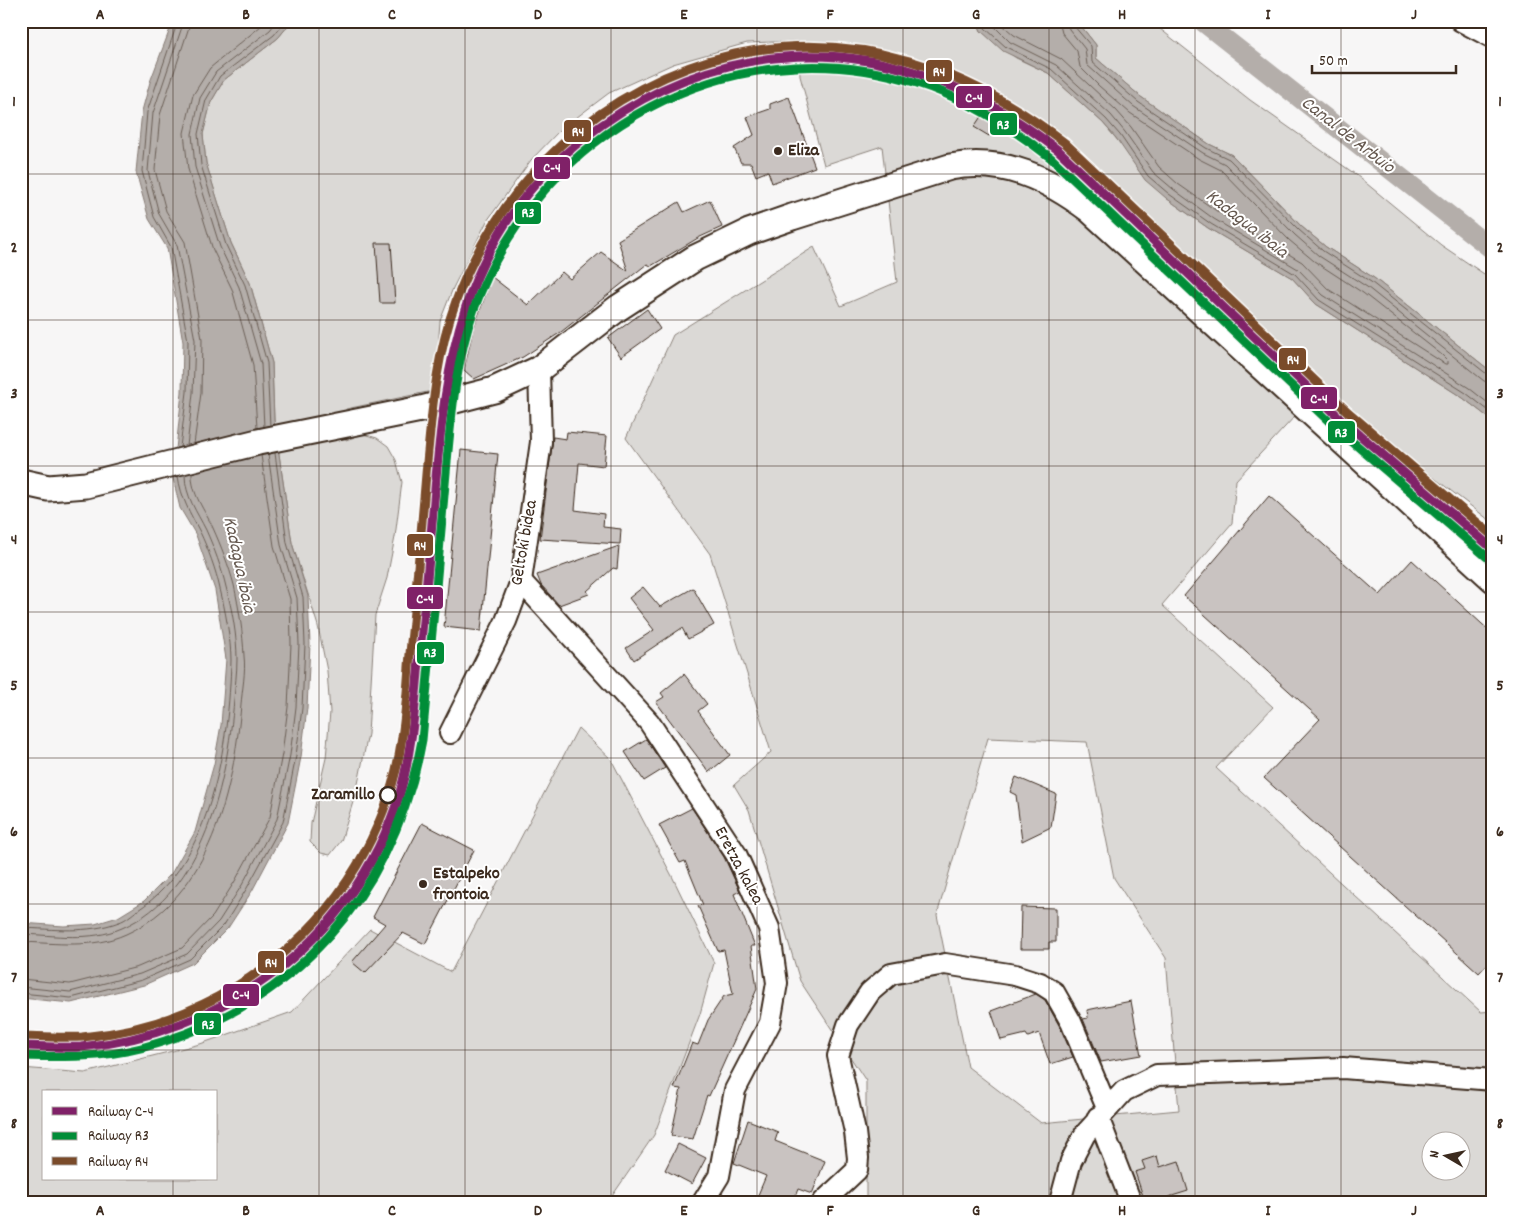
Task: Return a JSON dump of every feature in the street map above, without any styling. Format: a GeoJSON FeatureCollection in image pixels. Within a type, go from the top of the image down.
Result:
{"type":"FeatureCollection","features":[{"type":"Feature","properties":{"kind":"street"},"geometry":{"type":"LineString","coordinates":[[1461,21],[1493,38]]}},
{"type":"Feature","properties":{"kind":"street"},"geometry":{"type":"LineString","coordinates":[[21,482],[48,488],[86,485],[158,465],[307,431],[453,401],[494,390],[539,369],[618,308],[695,258],[749,232],[808,211],[904,181],[968,164],[995,165],[1044,179],[1065,191],[1090,210],[1493,579]]}},
{"type":"Feature","properties":{"kind":"street","name":"Geltoki bidea"},"geometry":{"type":"LineString","coordinates":[[450,733],[506,621],[521,581],[541,442],[539,369]]}},
{"type":"Feature","properties":{"kind":"street","name":"Eretza kalea"},"geometry":{"type":"LineString","coordinates":[[521,581],[649,722],[736,854],[769,928],[777,984],[770,1023],[735,1090],[719,1176],[711,1198]]}},
{"type":"Feature","properties":{"kind":"street"},"geometry":{"type":"LineString","coordinates":[[823,1202],[857,1170],[858,1158],[855,1132],[838,1056],[848,1025],[870,992],[891,974],[945,964],[1016,975],[1040,983],[1054,992],[1071,1022],[1103,1112],[1131,1202]]}},
{"type":"Feature","properties":{"kind":"street"},"geometry":{"type":"LineString","coordinates":[[1060,1202],[1071,1161],[1084,1134],[1124,1091],[1157,1075],[1343,1068],[1493,1080]]}},
{"type":"Feature","properties":{"kind":"shaded area"},"geometry":{"type":"Polygon","coordinates":[[[292,21],[977,21],[981,31],[1016,58],[1048,73],[1103,123],[1166,198],[1208,228],[1292,278],[1316,304],[1463,398],[1493,421],[1493,523],[1403,454],[1308,402],[1236,480],[1232,523],[1162,605],[1273,707],[1216,768],[1481,1012],[1493,1011],[1493,1202],[866,1202],[866,1081],[800,981],[749,810],[734,785],[771,752],[710,554],[626,438],[673,335],[814,247],[841,306],[897,282],[882,146],[824,165],[800,76],[799,41],[747,43],[673,64],[609,93],[560,130],[531,160],[487,221],[453,288],[440,321],[436,376],[432,391],[346,409],[346,440],[363,434],[377,438],[388,446],[396,460],[402,482],[395,537],[387,578],[375,615],[368,734],[357,789],[341,841],[330,855],[321,853],[310,842],[311,823],[326,758],[330,712],[327,671],[318,626],[292,543],[274,420],[272,363],[250,283],[231,243],[206,163],[203,134],[211,102],[224,80],[278,38],[292,21]],[[988,738],[937,915],[968,1067],[1041,1123],[1179,1110],[1166,958],[1114,878],[1087,742],[988,738]]]}},
{"type":"Feature","properties":{"kind":"shaded area"},"geometry":{"type":"Polygon","coordinates":[[[1077,21],[1150,21],[1250,100],[1355,174],[1441,245],[1493,280],[1493,373],[1374,278],[1326,247],[1302,227],[1232,155],[1209,144],[1141,97],[1096,58],[1096,45],[1077,21]]]}},
{"type":"Feature","properties":{"kind":"shaded area"},"geometry":{"type":"Polygon","coordinates":[[[578,728],[611,759],[672,876],[714,963],[700,1014],[654,1135],[608,1202],[21,1202],[21,1068],[85,1073],[200,1044],[292,1012],[370,929],[451,972],[578,728]]]}},
{"type":"Feature","properties":{"kind":"water","name":"Kadagua ibaia"},"geometry":{"type":"Polygon","coordinates":[[[173,21],[292,21],[278,38],[224,80],[211,102],[203,134],[206,163],[231,243],[250,283],[272,363],[274,420],[292,543],[308,596],[310,644],[307,708],[301,757],[288,823],[252,891],[228,928],[193,963],[144,985],[71,1003],[21,998],[21,923],[64,926],[95,924],[118,917],[144,901],[171,874],[195,832],[214,764],[221,725],[226,659],[215,590],[196,535],[180,508],[173,478],[182,392],[183,342],[167,248],[149,219],[136,172],[142,111],[150,82],[173,21]]]}},
{"type":"Feature","properties":{"kind":"water","name":"Kadagua ibaia"},"geometry":{"type":"Polygon","coordinates":[[[977,21],[1077,21],[1096,45],[1096,58],[1141,97],[1209,144],[1232,155],[1302,227],[1326,247],[1374,278],[1493,373],[1493,421],[1463,398],[1316,304],[1292,278],[1208,228],[1166,198],[1145,180],[1116,138],[1103,123],[1048,73],[1003,51],[981,31],[977,21]]]}},
{"type":"Feature","properties":{"kind":"building"},"geometry":{"type":"Polygon","coordinates":[[[789,97],[815,167],[772,183],[768,171],[756,176],[751,163],[741,163],[734,148],[754,135],[747,117],[770,109],[770,104],[789,97]]]}},
{"type":"Feature","properties":{"kind":"building"},"geometry":{"type":"Polygon","coordinates":[[[982,115],[996,123],[989,136],[974,127],[982,115]]]}},
{"type":"Feature","properties":{"kind":"building"},"geometry":{"type":"Polygon","coordinates":[[[710,200],[722,227],[698,238],[651,266],[647,264],[561,332],[523,357],[474,379],[464,370],[473,330],[492,277],[528,305],[562,272],[570,279],[601,252],[628,271],[618,240],[679,202],[684,212],[710,200]]]}},
{"type":"Feature","properties":{"kind":"building"},"geometry":{"type":"Polygon","coordinates":[[[376,243],[391,243],[395,303],[380,303],[376,243]]]}},
{"type":"Feature","properties":{"kind":"building"},"geometry":{"type":"Polygon","coordinates":[[[647,309],[660,329],[621,357],[608,338],[647,309]]]}},
{"type":"Feature","properties":{"kind":"building"},"geometry":{"type":"Polygon","coordinates":[[[567,432],[607,436],[604,466],[579,463],[575,510],[604,514],[603,527],[621,529],[620,544],[540,539],[553,437],[566,439],[567,432]]]}},
{"type":"Feature","properties":{"kind":"building"},"geometry":{"type":"Polygon","coordinates":[[[461,450],[498,454],[481,631],[444,627],[461,450]]]}},
{"type":"Feature","properties":{"kind":"building"},"geometry":{"type":"Polygon","coordinates":[[[1269,496],[1380,595],[1412,560],[1493,634],[1493,958],[1479,973],[1264,778],[1320,719],[1184,596],[1269,496]]]}},
{"type":"Feature","properties":{"kind":"building"},"geometry":{"type":"Polygon","coordinates":[[[619,546],[617,569],[613,568],[587,591],[589,594],[559,605],[541,585],[537,575],[619,546]]]}},
{"type":"Feature","properties":{"kind":"building"},"geometry":{"type":"Polygon","coordinates":[[[643,587],[660,607],[693,588],[714,625],[688,639],[682,628],[634,660],[626,648],[654,630],[629,598],[643,587]]]}},
{"type":"Feature","properties":{"kind":"building"},"geometry":{"type":"Polygon","coordinates":[[[684,674],[707,704],[698,711],[730,755],[709,772],[656,702],[664,697],[661,693],[684,674]]]}},
{"type":"Feature","properties":{"kind":"building"},"geometry":{"type":"Polygon","coordinates":[[[646,739],[665,768],[644,781],[625,752],[646,739]]]}},
{"type":"Feature","properties":{"kind":"building"},"geometry":{"type":"Polygon","coordinates":[[[1016,777],[1056,794],[1051,827],[1022,841],[1016,795],[1010,792],[1016,777]]]}},
{"type":"Feature","properties":{"kind":"building"},"geometry":{"type":"Polygon","coordinates":[[[692,808],[724,857],[740,891],[734,894],[755,946],[751,946],[757,989],[709,1096],[707,1095],[693,1139],[671,1136],[681,1089],[674,1088],[692,1043],[698,1045],[708,1020],[724,996],[733,994],[724,950],[718,951],[698,906],[703,905],[685,861],[680,863],[659,825],[692,808]]]}},
{"type":"Feature","properties":{"kind":"building","name":"Estalpeko frontoia"},"geometry":{"type":"Polygon","coordinates":[[[422,823],[474,850],[425,944],[403,933],[365,973],[352,962],[385,924],[373,917],[422,823]]]}},
{"type":"Feature","properties":{"kind":"building"},"geometry":{"type":"Polygon","coordinates":[[[1021,907],[1056,908],[1056,942],[1049,942],[1049,949],[1020,949],[1021,907]]]}},
{"type":"Feature","properties":{"kind":"building"},"geometry":{"type":"Polygon","coordinates":[[[1036,994],[1045,1000],[1060,1027],[1073,1057],[1050,1064],[1039,1033],[1028,1037],[1026,1034],[1001,1040],[991,1011],[1036,994]]]}},
{"type":"Feature","properties":{"kind":"building"},"geometry":{"type":"Polygon","coordinates":[[[1131,1001],[1141,1055],[1101,1062],[1083,1019],[1088,1018],[1087,1010],[1131,1001]]]}},
{"type":"Feature","properties":{"kind":"building"},"geometry":{"type":"Polygon","coordinates":[[[748,1120],[778,1132],[775,1141],[825,1161],[812,1194],[798,1189],[793,1202],[755,1202],[766,1176],[734,1163],[748,1120]]]}},
{"type":"Feature","properties":{"kind":"building"},"geometry":{"type":"Polygon","coordinates":[[[678,1144],[706,1158],[692,1184],[665,1170],[678,1144]]]}},
{"type":"Feature","properties":{"kind":"building"},"geometry":{"type":"Polygon","coordinates":[[[1157,1156],[1160,1167],[1179,1161],[1188,1191],[1153,1202],[1145,1202],[1135,1172],[1145,1169],[1142,1161],[1157,1156]]]}},
{"type":"Feature","properties":{"kind":"waterway","name":"Canal de Arbuio"},"geometry":{"type":"LineString","coordinates":[[1202,21],[1493,250]]}},
{"type":"Feature","properties":{"kind":"railway"},"geometry":{"type":"LineString","coordinates":[[21,1036],[83,1036],[142,1027],[198,1008],[249,980],[295,944],[335,900],[367,849],[390,792],[400,752],[416,615],[433,505]]}},
{"type":"Feature","properties":{"kind":"rail line","name":"R4"},"geometry":{"type":"LineString","coordinates":[[21,1036],[82,1037],[107,1034],[155,1023],[201,1005],[223,994],[265,967],[292,945],[316,921],[338,894],[357,866],[373,836],[386,804],[396,771],[405,713],[433,401],[444,340],[465,279],[486,237],[513,197],[561,145],[599,114],[642,88],[664,77],[711,60],[780,47],[825,47],[868,51],[910,61],[951,75],[990,94],[1028,117],[1065,143],[1348,412],[1493,536]]}},
{"type":"Feature","properties":{"kind":"rail line","name":"C-4"},"geometry":{"type":"LineString","coordinates":[[21,1046],[81,1047],[107,1044],[157,1032],[205,1014],[250,989],[293,958],[332,918],[349,896],[365,872],[390,822],[407,763],[414,712],[445,395],[465,308],[481,267],[502,228],[530,191],[564,155],[601,125],[641,100],[706,72],[774,58],[818,56],[861,60],[903,69],[944,83],[983,101],[1021,124],[1058,150],[1341,419],[1493,549]]}},
{"type":"Feature","properties":{"kind":"rail line","name":"R3"},"geometry":{"type":"LineString","coordinates":[[21,1056],[66,1057],[111,1054],[141,1048],[196,1030],[246,1005],[290,974],[328,937],[361,895],[388,847],[408,796],[422,740],[453,400],[461,354],[474,309],[504,245],[545,190],[594,143],[651,107],[713,81],[779,68],[848,68],[917,83],[971,105],[1004,124],[1051,158],[1334,426],[1487,557]]}},
{"type":"Feature","properties":{"kind":"place","name":"Eliza"},"geometry":{"type":"Point","coordinates":[778,151]}},
{"type":"Feature","properties":{"kind":"place","name":"Zaramillo"},"geometry":{"type":"Point","coordinates":[388,795]}},
{"type":"Feature","properties":{"kind":"place","name":"Estalpeko frontoia"},"geometry":{"type":"Point","coordinates":[423,884]}}]}
